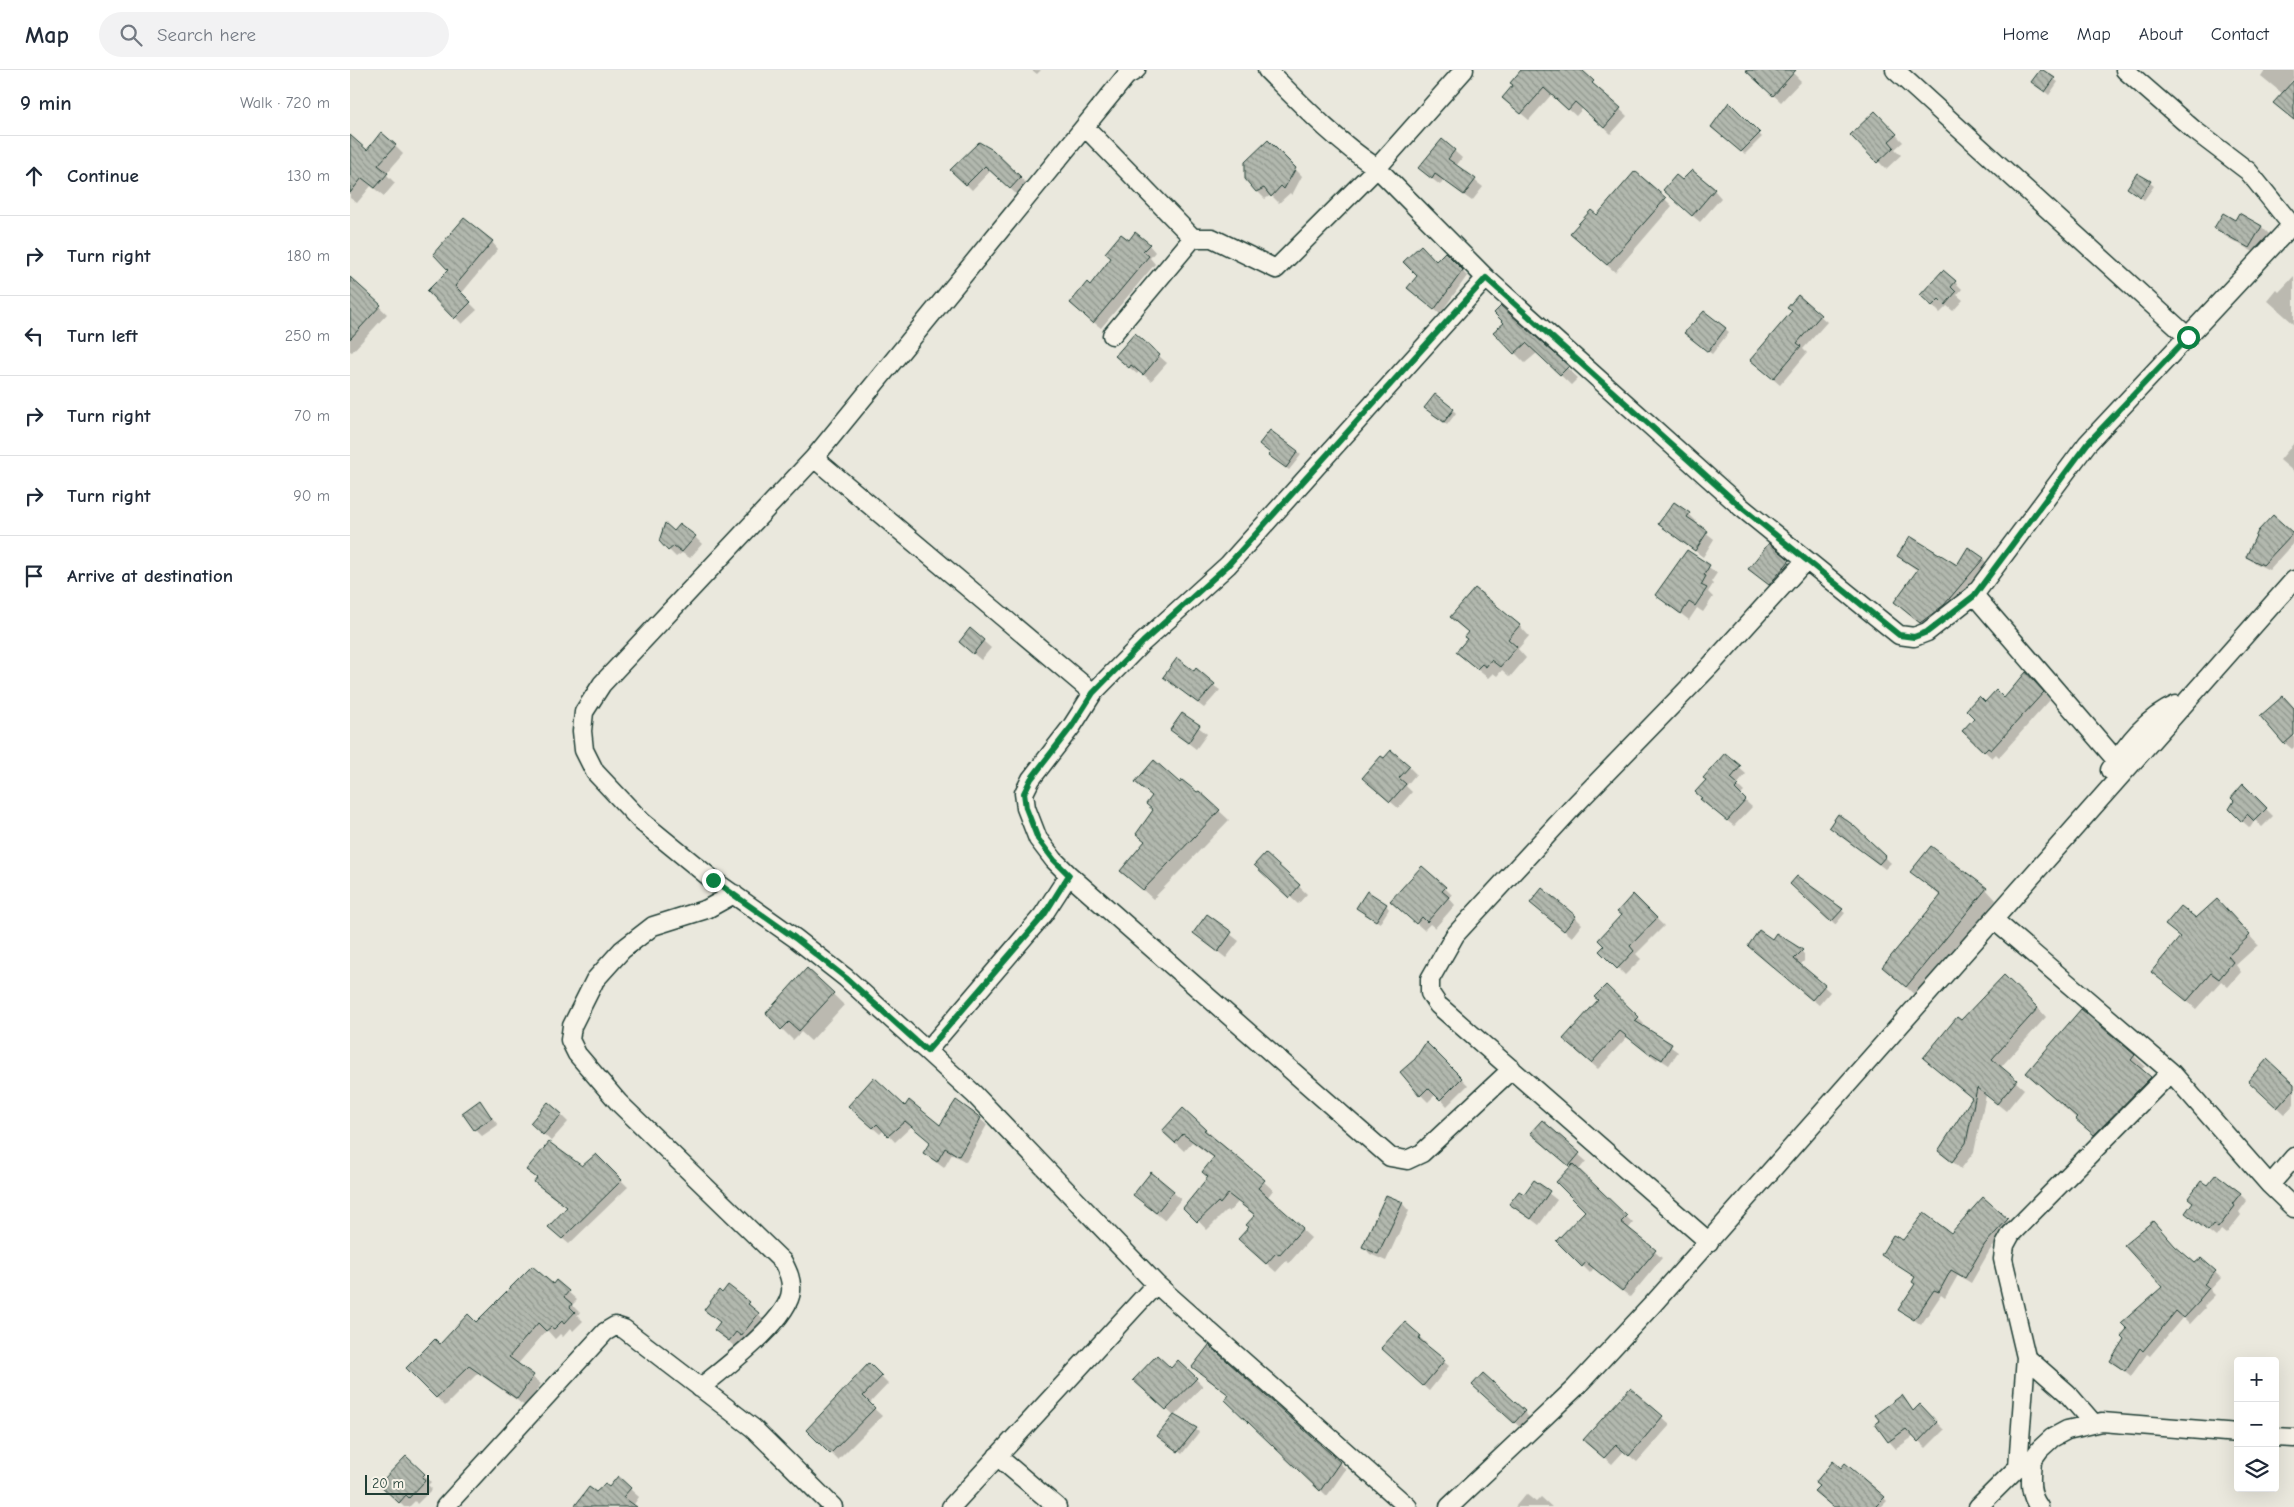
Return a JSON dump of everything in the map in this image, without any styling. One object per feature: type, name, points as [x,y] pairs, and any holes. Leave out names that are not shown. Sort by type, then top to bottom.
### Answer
[{"type":"street","points":[[1136,70],[1126,76],[814,458],[602,684],[584,712],[582,731],[584,750],[594,772],[642,822],[734,894],[795,938],[927,1051],[974,1094],[1156,1284],[1408,1507]]},
{"type":"street","points":[[1267,70],[1304,108],[1353,152],[1377,168],[1486,278],[1741,507],[1899,635],[1914,637],[1927,632],[1974,596],[2087,444],[2293,227],[2248,171],[2194,130],[2126,70]]},
{"type":"street","points":[[1085,127],[1193,238],[1212,238],[1276,269],[1377,168],[1464,70]]},
{"type":"street","points":[[1895,70],[2188,337]]},
{"type":"street","points":[[1112,335],[1193,238]]},
{"type":"street","points":[[1486,278],[1228,565],[1143,642],[1093,693],[1072,726],[1031,779],[1024,793],[1026,808],[1038,839],[1054,860],[1069,875],[1390,1157],[1407,1160],[1422,1153],[1512,1070]]},
{"type":"street","points":[[814,458],[1093,693]]},
{"type":"street","points":[[1709,1242],[1438,1005],[1430,992],[1430,979],[1455,935],[1574,806],[1710,666],[1806,560]]},
{"type":"street","points":[[1449,1507],[1575,1388],[1709,1242],[2294,580]]},
{"type":"street","points":[[1974,596],[2116,760]]},
{"type":"street","points":[[2088,812],[2106,775],[2136,734],[2166,709],[2188,699]]},
{"type":"street","points":[[927,1051],[1044,915],[1069,875]]},
{"type":"street","points":[[700,1388],[752,1344],[782,1312],[791,1293],[791,1277],[783,1262],[619,1103],[577,1054],[570,1040],[572,1026],[595,980],[622,950],[653,926],[707,909],[734,894]]},
{"type":"street","points":[[1994,920],[2172,1072],[2270,1185],[2294,1208]]},
{"type":"street","points":[[2039,1507],[2034,1499],[2025,1463],[2026,1357],[2004,1259],[2005,1246],[2011,1234],[2172,1072]]},
{"type":"street","points":[[2270,1185],[2294,1157]]},
{"type":"street","points":[[951,1507],[1156,1284]]},
{"type":"street","points":[[445,1507],[605,1332],[615,1326],[624,1329],[753,1428],[833,1507]]},
{"type":"street","points":[[2026,1357],[2067,1393],[2093,1424]]},
{"type":"street","points":[[1978,1507],[2052,1438],[2067,1430],[2083,1428],[2102,1422],[2234,1433]]},
{"type":"street","points":[[2279,1436],[2294,1438]]},
{"type":"street","points":[[997,1456],[1058,1507]]},
{"type":"building","points":[[1521,70],[1582,70],[1594,81],[1592,83],[1621,108],[1604,128],[1575,102],[1568,110],[1544,88],[1521,114],[1502,98],[1513,85],[1510,83]]},
{"type":"building","points":[[1745,70],[1796,70],[1773,96]]},
{"type":"building","points":[[2040,70],[2055,78],[2045,92],[2031,82]]},
{"type":"building","points":[[2294,80],[2294,120],[2273,103]]},
{"type":"building","points":[[1729,102],[1760,133],[1741,152],[1711,127]]},
{"type":"building","points":[[1875,111],[1897,134],[1889,141],[1894,147],[1877,163],[1850,135]]},
{"type":"building","points":[[381,132],[396,145],[378,165],[388,173],[375,188],[362,178],[350,193],[350,135],[367,150]]},
{"type":"building","points":[[1442,139],[1455,150],[1448,159],[1476,179],[1464,195],[1435,174],[1432,179],[1418,168]]},
{"type":"building","points":[[1268,140],[1296,168],[1284,189],[1281,186],[1271,197],[1264,188],[1256,192],[1245,179],[1245,162]]},
{"type":"building","points":[[979,142],[993,150],[1021,177],[1010,189],[985,166],[966,185],[950,170]]},
{"type":"building","points":[[1692,170],[1715,189],[1692,216],[1663,190],[1676,175],[1682,180]]},
{"type":"building","points":[[1635,171],[1666,198],[1607,265],[1570,233],[1591,210],[1597,215]]},
{"type":"building","points":[[2137,173],[2151,181],[2140,197],[2127,188]]},
{"type":"building","points":[[2223,213],[2235,220],[2239,213],[2262,226],[2249,248],[2214,228]]},
{"type":"building","points":[[464,218],[493,241],[455,286],[471,302],[454,319],[427,291],[448,270],[433,254]]},
{"type":"building","points":[[1135,232],[1150,244],[1143,251],[1149,256],[1093,323],[1070,303],[1087,282],[1090,285],[1111,258],[1105,253],[1121,234],[1129,240]]},
{"type":"building","points":[[1421,245],[1436,261],[1445,252],[1463,270],[1434,310],[1407,288],[1417,276],[1403,262]]},
{"type":"building","points":[[1943,270],[1956,281],[1951,287],[1956,292],[1945,305],[1939,299],[1932,306],[1920,295]]},
{"type":"building","points":[[350,277],[381,305],[350,339]]},
{"type":"building","points":[[1798,295],[1821,315],[1797,343],[1801,346],[1773,379],[1750,360],[1792,311],[1787,308]]},
{"type":"building","points":[[1501,306],[1569,366],[1560,375],[1526,343],[1514,354],[1493,332],[1504,323],[1494,313]]},
{"type":"building","points":[[1704,311],[1726,328],[1708,352],[1684,333]]},
{"type":"building","points":[[1135,333],[1160,355],[1143,375],[1131,365],[1129,368],[1115,356]]},
{"type":"building","points":[[1435,394],[1454,409],[1444,422],[1424,408]]},
{"type":"building","points":[[1270,430],[1298,451],[1286,468],[1268,455],[1270,453],[1259,444]]},
{"type":"building","points":[[1674,502],[1690,513],[1687,517],[1708,531],[1695,551],[1658,524]]},
{"type":"building","points":[[2273,515],[2293,533],[2263,565],[2246,557],[2258,531]]},
{"type":"building","points":[[665,523],[674,531],[680,524],[696,536],[682,552],[674,546],[668,551],[659,541]]},
{"type":"building","points":[[1910,536],[1957,565],[1968,547],[1984,558],[1944,605],[1920,623],[1894,602],[1918,569],[1897,556]]},
{"type":"building","points":[[1769,543],[1790,560],[1769,585],[1748,569]]},
{"type":"building","points":[[1687,550],[1710,565],[1701,585],[1707,588],[1695,606],[1689,602],[1681,614],[1655,595]]},
{"type":"building","points":[[1475,588],[1520,625],[1508,639],[1517,647],[1500,667],[1491,660],[1486,667],[1482,664],[1477,669],[1456,652],[1467,639],[1464,637],[1468,632],[1450,617]]},
{"type":"building","points":[[970,628],[984,640],[973,654],[959,642]]},
{"type":"building","points":[[1177,658],[1194,671],[1196,668],[1215,684],[1198,703],[1163,677]]},
{"type":"building","points":[[2026,672],[2044,692],[1991,750],[1988,748],[1984,752],[1962,731],[1974,718],[1966,710],[1979,696],[1985,702],[1996,690],[2004,698]]},
{"type":"building","points":[[2283,696],[2294,708],[2294,735],[2284,744],[2260,716]]},
{"type":"building","points":[[1182,713],[1200,725],[1188,743],[1170,730]]},
{"type":"building","points":[[1391,750],[1410,766],[1399,778],[1406,784],[1390,802],[1362,778],[1381,756],[1384,758]]},
{"type":"building","points":[[1725,753],[1741,766],[1731,778],[1739,785],[1735,789],[1746,800],[1727,821],[1700,799],[1702,798],[1695,792],[1706,780],[1703,778]]},
{"type":"building","points":[[1154,760],[1180,783],[1182,780],[1197,792],[1199,791],[1220,810],[1143,890],[1120,871],[1145,841],[1136,834],[1153,810],[1146,804],[1152,796],[1135,782]]},
{"type":"building","points":[[2243,784],[2267,808],[2254,821],[2247,814],[2242,822],[2229,809],[2234,801],[2231,798]]},
{"type":"building","points":[[1838,814],[1853,825],[1886,856],[1879,864],[1829,827]]},
{"type":"building","points":[[1931,846],[1987,888],[1906,987],[1882,967],[1941,895],[1910,872]]},
{"type":"building","points":[[1265,853],[1300,885],[1289,898],[1254,865]]},
{"type":"building","points":[[1422,866],[1446,887],[1442,891],[1449,897],[1427,922],[1422,917],[1416,924],[1390,901]]},
{"type":"building","points":[[1797,876],[1843,909],[1831,922],[1790,884]]},
{"type":"building","points":[[1542,888],[1576,916],[1564,931],[1530,903]]},
{"type":"building","points":[[1367,891],[1387,904],[1376,921],[1356,908]]},
{"type":"building","points":[[1633,894],[1657,918],[1630,946],[1634,951],[1617,969],[1599,951],[1604,946],[1598,940],[1621,915],[1617,912]]},
{"type":"building","points":[[2217,899],[2250,935],[2228,956],[2233,962],[2219,979],[2211,973],[2187,1001],[2151,972],[2180,937],[2165,925],[2181,906],[2196,918]]},
{"type":"building","points":[[1207,914],[1232,932],[1218,952],[1193,933]]},
{"type":"building","points":[[1759,930],[1772,939],[1776,933],[1803,950],[1794,959],[1825,985],[1812,1000],[1748,946]]},
{"type":"building","points":[[807,968],[834,993],[799,1031],[789,1022],[781,1030],[766,1013]]},
{"type":"building","points":[[2004,975],[2038,1008],[1992,1059],[2017,1080],[1997,1104],[1977,1088],[1966,1143],[1952,1162],[1938,1151],[1972,1098],[1923,1058],[1957,1017],[1961,1020]]},
{"type":"building","points":[[1606,985],[1639,1017],[1635,1021],[1672,1044],[1662,1060],[1651,1053],[1650,1055],[1620,1031],[1591,1063],[1563,1039],[1598,1000],[1594,997]]},
{"type":"building","points":[[2081,1009],[2135,1055],[2131,1060],[2151,1077],[2094,1135],[2075,1119],[2077,1117],[2026,1073]]},
{"type":"building","points":[[1426,1042],[1462,1078],[1440,1100],[1428,1088],[1420,1096],[1400,1072],[1415,1059]]},
{"type":"building","points":[[2267,1059],[2294,1084],[2294,1089],[2277,1108],[2248,1081]]},
{"type":"building","points":[[874,1077],[905,1106],[909,1100],[940,1125],[956,1100],[981,1118],[959,1156],[945,1148],[937,1162],[923,1153],[930,1142],[905,1121],[888,1136],[877,1124],[873,1128],[848,1106]]},
{"type":"building","points":[[480,1100],[492,1118],[474,1130],[462,1113]]},
{"type":"building","points":[[548,1102],[562,1114],[543,1135],[530,1123]]},
{"type":"building","points":[[1183,1108],[1206,1129],[1204,1130],[1265,1180],[1258,1188],[1303,1228],[1279,1255],[1276,1253],[1266,1264],[1238,1239],[1249,1227],[1246,1225],[1255,1215],[1228,1194],[1220,1204],[1218,1202],[1197,1222],[1183,1208],[1208,1177],[1202,1172],[1214,1157],[1183,1134],[1175,1143],[1162,1131]]},
{"type":"building","points":[[1542,1120],[1580,1153],[1569,1166],[1530,1133]]},
{"type":"building","points":[[549,1142],[582,1166],[596,1154],[622,1180],[562,1239],[548,1227],[567,1207],[534,1182],[537,1178],[526,1170]]},
{"type":"building","points":[[1573,1164],[1627,1216],[1621,1222],[1656,1250],[1622,1291],[1586,1262],[1582,1267],[1556,1241],[1585,1211],[1556,1182]]},
{"type":"building","points":[[1151,1172],[1174,1191],[1156,1213],[1133,1195]]},
{"type":"building","points":[[2216,1174],[2241,1193],[2232,1204],[2235,1206],[2218,1228],[2213,1224],[2208,1231],[2185,1213],[2193,1202],[2188,1198],[2201,1181],[2207,1185]]},
{"type":"building","points":[[1534,1180],[1550,1191],[1531,1219],[1509,1204],[1519,1191],[1524,1194]]},
{"type":"building","points":[[1386,1195],[1403,1202],[1378,1254],[1362,1247]]},
{"type":"building","points":[[1983,1197],[2008,1219],[1985,1244],[1965,1278],[1951,1270],[1939,1292],[1934,1290],[1914,1320],[1898,1310],[1915,1284],[1912,1282],[1915,1277],[1881,1255],[1893,1235],[1903,1240],[1924,1213],[1951,1233]]},
{"type":"building","points":[[2153,1221],[2175,1246],[2195,1263],[2201,1258],[2216,1271],[2204,1284],[2209,1288],[2200,1301],[2184,1318],[2176,1311],[2143,1351],[2140,1348],[2125,1371],[2110,1361],[2124,1339],[2121,1336],[2127,1329],[2121,1323],[2162,1287],[2124,1245]]},
{"type":"building","points":[[532,1266],[553,1284],[556,1280],[569,1291],[564,1297],[572,1304],[570,1307],[575,1312],[564,1324],[562,1321],[554,1329],[551,1327],[546,1331],[538,1323],[509,1357],[534,1375],[517,1399],[469,1366],[436,1398],[406,1368],[435,1339],[440,1344],[468,1314],[476,1322]]},
{"type":"building","points":[[728,1285],[750,1302],[748,1304],[759,1313],[741,1336],[736,1332],[729,1341],[714,1330],[720,1322],[704,1310],[719,1290],[722,1293]]},
{"type":"building","points":[[1405,1322],[1421,1336],[1419,1339],[1445,1360],[1423,1386],[1381,1348]]},
{"type":"building","points":[[1209,1345],[1340,1462],[1320,1491],[1225,1400],[1229,1395],[1192,1367]]},
{"type":"building","points":[[1157,1355],[1171,1368],[1178,1360],[1197,1378],[1166,1410],[1133,1380]]},
{"type":"building","points":[[869,1363],[882,1376],[863,1396],[875,1408],[830,1454],[806,1430]]},
{"type":"building","points":[[1483,1373],[1525,1411],[1514,1423],[1472,1385]]},
{"type":"building","points":[[1630,1388],[1663,1416],[1629,1456],[1616,1445],[1604,1458],[1583,1440]]},
{"type":"building","points":[[1902,1395],[1913,1411],[1920,1404],[1937,1422],[1918,1442],[1906,1429],[1888,1442],[1875,1424],[1880,1421],[1875,1415]]},
{"type":"building","points":[[1174,1415],[1197,1428],[1178,1452],[1157,1436]]},
{"type":"building","points":[[406,1456],[425,1474],[422,1477],[425,1481],[409,1498],[406,1495],[399,1503],[379,1484]]},
{"type":"building","points":[[1833,1461],[1841,1468],[1845,1463],[1885,1497],[1875,1507],[1833,1507],[1814,1491],[1819,1486],[1815,1483]]},
{"type":"building","points":[[618,1476],[631,1488],[623,1497],[637,1507],[574,1507],[589,1487],[596,1492],[605,1484],[609,1487]]},
{"type":"route","points":[[713,880],[795,938],[846,978],[927,1051],[1044,915],[1069,875],[1054,860],[1038,839],[1026,808],[1024,793],[1031,779],[1072,726],[1093,693],[1143,642],[1228,565],[1486,278],[1741,507],[1899,635],[1914,637],[1927,632],[1974,596],[2087,444],[2188,337]]}]
